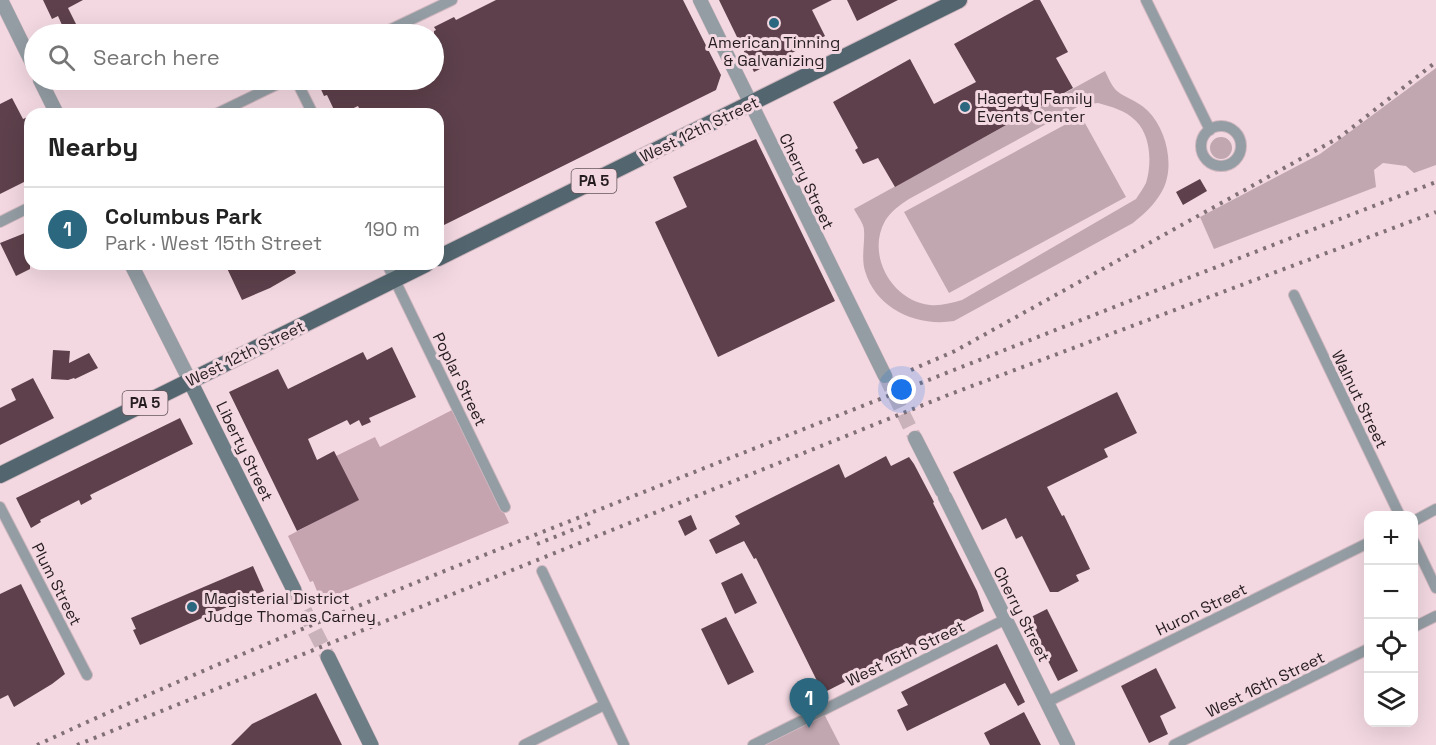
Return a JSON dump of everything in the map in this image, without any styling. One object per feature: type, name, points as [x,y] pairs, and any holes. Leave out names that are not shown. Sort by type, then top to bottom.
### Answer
[{"type":"main road","name":"West 12th Street","points":[[444,255],[959,0]]},
{"type":"main road","name":"West 12th Street","points":[[0,475],[414,270]]},
{"type":"main road","name":"Liberty Street","points":[[190,381],[294,590]]},
{"type":"main road","points":[[328,657],[371,745]]},
{"type":"street","points":[[1,0],[24,47]]},
{"type":"street","points":[[402,24],[452,0]]},
{"type":"street","name":"Cherry Street","points":[[700,0],[885,376]]},
{"type":"street","points":[[1146,0],[1210,130]]},
{"type":"street","points":[[45,90],[54,108]]},
{"type":"street","points":[[228,108],[265,90]]},
{"type":"street","points":[[301,90],[310,108]]},
{"type":"street","points":[[0,222],[24,210]]},
{"type":"street","name":"Liberty Street","points":[[134,270],[190,381]]},
{"type":"street","name":"Poplar Street","points":[[390,270],[505,507]]},
{"type":"street","name":"Walnut Street","points":[[1294,295],[1398,511]]},
{"type":"street","name":"Cherry Street","points":[[915,438],[1068,745]]},
{"type":"street","name":"Plum Street","points":[[0,507],[87,675]]},
{"type":"street","points":[[1418,518],[1436,509]]},
{"type":"street","name":"Huron Street","points":[[1047,702],[1364,545]]},
{"type":"street","points":[[1418,552],[1436,588]]},
{"type":"street","points":[[542,571],[624,745]]},
{"type":"street","points":[[1418,625],[1436,616]]},
{"type":"street","name":"West 15th Street","points":[[753,745],[1006,619]]},
{"type":"street","name":"West 16th Street","points":[[1174,745],[1364,651]]},
{"type":"street","points":[[524,745],[604,705]]},
{"type":"shaded area","points":[[1436,68],[1436,165],[1414,173],[1406,166],[1383,163],[1374,170],[1376,187],[1214,249],[1200,217],[1320,154]]},
{"type":"shaded area","points":[[1105,71],[1115,89],[1144,107],[1155,119],[1167,150],[1166,183],[1155,201],[1133,223],[954,321],[926,321],[912,318],[888,305],[878,296],[865,271],[864,228],[854,209]],"holes":[[[1098,103],[1118,109],[1132,117],[1145,134],[1149,150],[1149,167],[1146,183],[1136,199],[962,300],[942,305],[930,305],[916,302],[894,286],[886,274],[879,248],[880,234],[885,221],[896,208],[1081,105]]]},
{"type":"shaded area","points":[[1081,116],[1126,197],[949,293],[904,212]]},
{"type":"shaded area","points":[[1221,137],[1229,140],[1232,148],[1229,156],[1221,159],[1213,156],[1210,148],[1213,140]]},
{"type":"shaded area","points":[[454,409],[509,523],[321,601],[313,581],[310,582],[288,536],[358,500],[336,456],[375,437],[380,447]]},
{"type":"shaded area","points":[[822,710],[840,745],[753,745]]},
{"type":"building","points":[[43,0],[83,0],[68,8],[76,24],[62,24],[58,16],[52,19]]},
{"type":"building","points":[[496,0],[683,0],[721,75],[716,90],[444,225],[444,108],[359,108],[358,106],[333,108],[327,95],[324,96],[321,90],[444,90],[444,24],[440,24],[454,17],[456,20]]},
{"type":"building","name":"American Tinning & Galvanizing","points":[[719,0],[832,0],[812,10],[825,36],[754,72]]},
{"type":"building","points":[[847,0],[898,0],[857,21]]},
{"type":"building","points":[[1034,0],[1040,0],[1068,52],[1056,58],[1073,88],[895,187],[878,158],[863,164],[855,150],[858,148],[833,102],[910,59],[934,104],[976,82],[954,44]]},
{"type":"building","points":[[12,98],[24,119],[24,182],[0,194],[0,104]]},
{"type":"building","points":[[756,139],[835,301],[718,357],[655,222],[687,207],[673,177]]},
{"type":"building","points":[[1200,179],[1207,191],[1183,205],[1176,192]]},
{"type":"building","points":[[24,233],[24,270],[28,270],[16,276],[0,243]]},
{"type":"building","points":[[228,270],[295,270],[296,273],[270,288],[242,300]]},
{"type":"building","points":[[392,347],[416,397],[369,418],[371,422],[362,426],[359,420],[350,425],[347,420],[308,439],[317,460],[334,451],[359,500],[297,531],[229,392],[278,369],[288,389],[363,352],[367,360]]},
{"type":"building","points":[[53,350],[70,351],[69,363],[89,353],[98,368],[75,379],[51,379]]},
{"type":"building","points":[[33,378],[54,418],[0,445],[0,408],[16,400],[11,389]]},
{"type":"building","points":[[1117,392],[1137,433],[1104,449],[1108,457],[1047,487],[1062,516],[1064,515],[1090,569],[1076,575],[1079,581],[1058,592],[1050,592],[1022,536],[1016,539],[1006,518],[982,530],[953,472]]},
{"type":"building","points":[[180,418],[193,444],[90,495],[92,499],[81,505],[79,500],[40,520],[41,522],[31,528],[16,498]]},
{"type":"building","points":[[886,456],[891,466],[909,457],[914,464],[977,591],[984,611],[823,693],[756,558],[754,559],[744,541],[716,554],[709,540],[740,524],[735,516],[839,464],[845,478]]},
{"type":"building","points":[[691,515],[697,529],[685,536],[678,521]]},
{"type":"building","points":[[253,566],[264,591],[140,645],[133,630],[136,629],[131,618]]},
{"type":"building","points":[[742,573],[757,603],[735,614],[721,583]]},
{"type":"building","points":[[21,584],[65,674],[14,707],[8,695],[0,699],[0,594]]},
{"type":"building","points":[[1047,609],[1078,671],[1058,681],[1027,619]]},
{"type":"building","points":[[726,617],[754,672],[728,685],[701,629]]},
{"type":"building","points":[[997,644],[1025,702],[1018,706],[1005,683],[907,731],[897,710],[908,705],[901,692]]},
{"type":"building","points":[[1156,668],[1176,708],[1160,716],[1168,734],[1149,743],[1121,686]]},
{"type":"building","points":[[316,693],[342,745],[231,745],[252,724]]},
{"type":"building","points":[[1024,712],[1041,745],[990,745],[984,733]]},
{"type":"tunnel","points":[[885,376],[915,438]]},
{"type":"tunnel","points":[[294,590],[328,657]]},
{"type":"railway","points":[[911,370],[955,351],[1340,137],[1436,62]]},
{"type":"railway","points":[[37,745],[284,636],[451,568],[1436,182]]},
{"type":"railway","points":[[77,745],[948,395],[1436,212]]},
{"type":"railway","points":[[537,544],[595,521]]},
{"type":"place","name":"American Tinning & Galvanizing","points":[[774,23]]},
{"type":"place","name":"Hagerty Family Events Center","points":[[965,107]]},
{"type":"place","name":"Magisterial District Judge Thomas Carney","points":[[192,607]]},
{"type":"place","name":"Columbus Park","points":[[809,728]]}]
